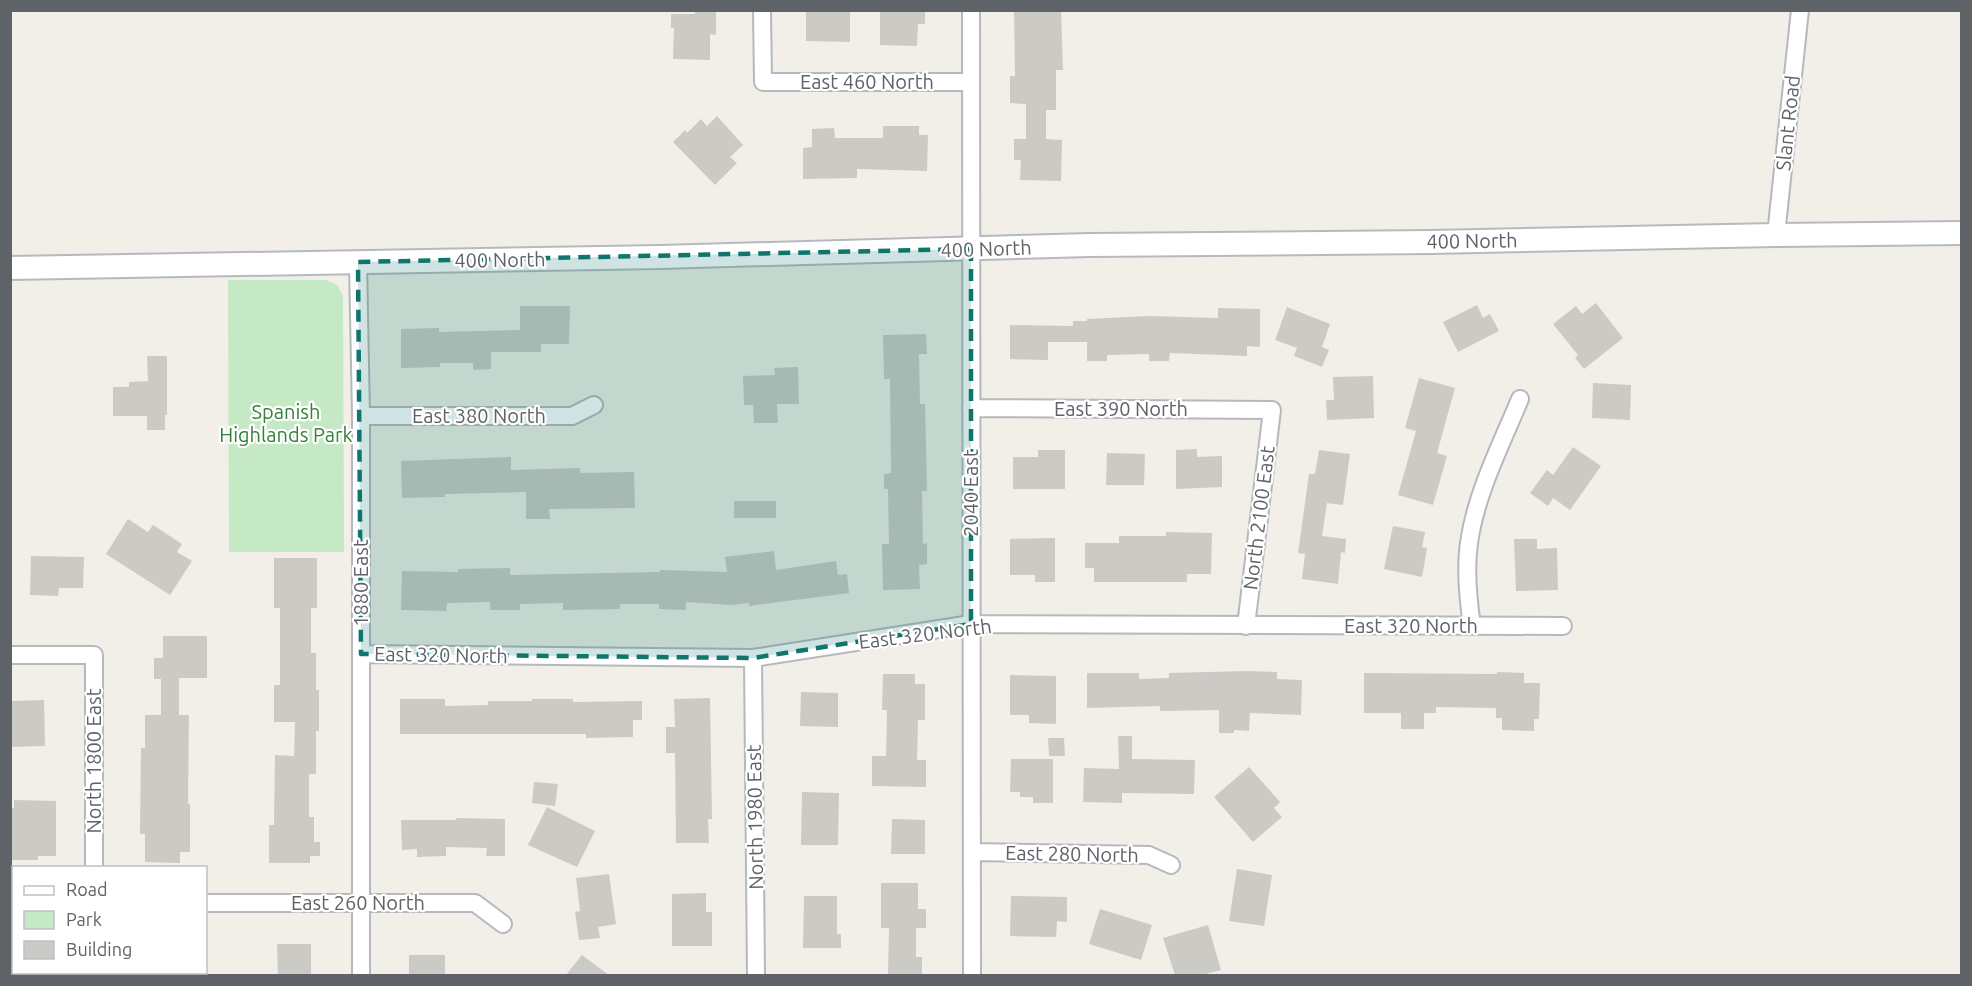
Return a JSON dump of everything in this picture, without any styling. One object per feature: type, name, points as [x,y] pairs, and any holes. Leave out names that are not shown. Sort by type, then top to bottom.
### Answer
[{"type":"main road","name":"400 North","points":[[10,268],[1090,245],[1962,233]]},
{"type":"street","name":"East 460 North","points":[[762,10],[762,82],[971,82]]},
{"type":"street","name":"2040 East","points":[[971,10],[972,975]]},
{"type":"street","name":"Slant Road","points":[[1776,235],[1800,10]]},
{"type":"street","name":"1880 East","points":[[358,262],[361,416],[361,975]]},
{"type":"street","points":[[1472,626],[1467,596],[1469,543],[1478,503],[1520,399]]},
{"type":"street","name":"East 380 North","points":[[361,416],[572,416],[594,405]]},
{"type":"street","name":"East 390 North","points":[[971,408],[1272,410]]},
{"type":"street","name":"North 2100 East","points":[[1246,626],[1272,410]]},
{"type":"street","name":"East 320 North","points":[[361,654],[753,658],[972,624],[1563,626]]},
{"type":"street","name":"North 1800 East","points":[[10,655],[94,655],[94,866]]},
{"type":"street","name":"North 1980 East","points":[[753,658],[756,975]]},
{"type":"street","name":"East 280 North","points":[[972,852],[1149,855],[1171,865]]},
{"type":"street","name":"East 260 North","points":[[207,903],[475,903],[503,924]]},
{"type":"highlighted area","points":[[971,249],[971,624],[753,658],[361,654],[358,262]]},
{"type":"green space","name":"Spanish Highlands Park","points":[[228,280],[326,280],[337,285],[343,296],[344,552],[229,552]]},
{"type":"building","points":[[695,10],[716,10],[716,35],[710,34],[710,60],[673,59],[674,28],[671,28],[671,14],[695,14]]},
{"type":"building","points":[[806,10],[850,10],[850,42],[806,41]]},
{"type":"building","points":[[880,10],[925,10],[925,24],[918,24],[917,46],[880,45]]},
{"type":"building","points":[[1014,10],[1061,10],[1063,70],[1056,70],[1056,110],[1046,110],[1046,139],[1062,140],[1061,181],[1020,180],[1021,160],[1014,160],[1014,139],[1026,139],[1026,104],[1010,103],[1010,76],[1015,76]]},
{"type":"building","points":[[717,116],[743,145],[730,157],[737,163],[715,185],[673,142],[685,130],[687,133],[701,119],[707,126]]},
{"type":"building","points":[[883,126],[919,126],[919,135],[928,135],[927,171],[857,169],[857,178],[803,179],[803,148],[812,147],[812,129],[834,128],[835,138],[883,138]]},
{"type":"building","points":[[1596,303],[1623,338],[1584,369],[1575,358],[1578,355],[1553,324],[1576,306],[1582,314]]},
{"type":"building","points":[[1477,305],[1483,318],[1490,314],[1499,331],[1458,352],[1443,322]]},
{"type":"building","points":[[520,306],[570,306],[569,344],[541,344],[541,352],[491,352],[491,369],[473,370],[473,363],[440,363],[440,367],[401,368],[401,329],[439,328],[439,332],[520,330]]},
{"type":"building","points":[[1287,307],[1330,324],[1322,347],[1329,350],[1322,367],[1294,356],[1297,348],[1275,340]]},
{"type":"building","points":[[1218,308],[1260,309],[1260,347],[1247,346],[1247,356],[1170,353],[1169,361],[1149,361],[1149,354],[1107,355],[1107,361],[1087,361],[1087,342],[1048,342],[1048,360],[1010,359],[1010,325],[1073,326],[1073,321],[1087,321],[1087,319],[1149,316],[1218,318]]},
{"type":"building","points":[[926,334],[927,354],[919,354],[920,404],[925,404],[927,491],[922,491],[923,544],[927,543],[927,564],[919,565],[920,589],[883,590],[882,544],[889,544],[888,489],[884,489],[884,474],[891,473],[890,379],[884,379],[883,335]]},
{"type":"building","points":[[147,356],[167,356],[165,430],[147,430],[147,416],[113,416],[113,387],[129,387],[129,382],[148,381]]},
{"type":"building","points":[[798,367],[799,404],[777,404],[778,423],[754,423],[753,405],[744,405],[743,376],[775,375],[774,368]]},
{"type":"building","points":[[1373,376],[1374,418],[1327,420],[1326,400],[1334,400],[1333,377]]},
{"type":"building","points":[[1419,378],[1455,388],[1437,453],[1447,456],[1433,505],[1398,495],[1416,431],[1405,428]]},
{"type":"building","points":[[1593,383],[1631,385],[1630,420],[1592,418]]},
{"type":"building","points":[[1573,447],[1601,466],[1570,510],[1553,498],[1548,506],[1530,493],[1547,470],[1553,475]]},
{"type":"building","points":[[1197,449],[1197,457],[1222,456],[1222,487],[1176,489],[1176,450]]},
{"type":"building","points":[[1038,450],[1065,450],[1065,489],[1013,489],[1013,457],[1038,457]]},
{"type":"building","points":[[1319,450],[1350,454],[1343,505],[1327,503],[1322,536],[1346,539],[1345,553],[1341,552],[1338,584],[1302,579],[1305,554],[1298,553],[1309,474],[1315,474]]},
{"type":"building","points":[[1107,453],[1145,454],[1144,485],[1106,485]]},
{"type":"building","points":[[511,457],[511,470],[580,468],[580,473],[634,472],[635,508],[549,509],[550,519],[526,519],[526,492],[445,494],[445,497],[402,498],[401,461]]},
{"type":"building","points":[[734,501],[776,501],[776,518],[734,518]]},
{"type":"building","points":[[128,519],[148,532],[153,525],[182,544],[177,552],[192,561],[170,595],[106,554]]},
{"type":"building","points":[[1393,526],[1425,532],[1422,547],[1427,548],[1422,577],[1384,569]]},
{"type":"building","points":[[1166,532],[1212,533],[1211,574],[1187,574],[1187,582],[1094,582],[1094,568],[1085,568],[1085,543],[1119,543],[1119,536],[1166,536]]},
{"type":"building","points":[[1055,538],[1055,582],[1035,582],[1035,575],[1010,575],[1010,539]]},
{"type":"building","points":[[1514,539],[1537,539],[1537,549],[1557,548],[1558,590],[1516,591]]},
{"type":"building","points":[[774,551],[776,570],[836,561],[838,575],[847,574],[849,593],[749,606],[749,603],[731,605],[686,602],[686,610],[659,609],[659,604],[620,604],[620,609],[563,610],[563,603],[520,604],[520,610],[490,610],[490,602],[447,603],[446,611],[401,610],[402,571],[458,572],[458,569],[510,568],[510,575],[660,572],[660,570],[727,572],[725,557]]},
{"type":"building","points":[[31,556],[84,557],[83,588],[59,588],[58,596],[30,595]]},
{"type":"building","points":[[274,558],[317,558],[317,608],[311,608],[311,653],[316,653],[319,731],[316,731],[316,774],[309,774],[309,817],[314,817],[314,842],[320,842],[320,856],[310,856],[310,863],[269,863],[269,825],[274,825],[275,755],[294,756],[295,722],[274,722],[274,685],[280,685],[280,608],[274,608]]},
{"type":"building","points":[[163,636],[207,636],[207,678],[179,678],[179,715],[189,715],[188,804],[190,804],[190,852],[180,852],[180,863],[145,862],[145,834],[140,834],[141,748],[145,748],[145,715],[161,715],[161,679],[154,679],[154,658],[163,658]]},
{"type":"building","points":[[1277,672],[1277,679],[1302,680],[1301,715],[1250,713],[1249,731],[1234,730],[1234,733],[1219,733],[1219,710],[1160,711],[1160,706],[1087,708],[1087,673],[1139,673],[1139,679],[1169,678],[1169,673]]},
{"type":"building","points":[[1497,672],[1524,673],[1524,683],[1540,683],[1539,719],[1534,719],[1534,731],[1502,730],[1502,718],[1496,718],[1496,708],[1436,707],[1436,713],[1424,713],[1424,729],[1401,729],[1401,713],[1364,713],[1364,673],[1497,674]]},
{"type":"building","points":[[883,674],[915,674],[915,684],[925,684],[925,720],[918,720],[917,760],[926,760],[926,787],[872,786],[872,756],[886,756],[887,710],[882,710]]},
{"type":"building","points":[[1010,675],[1056,676],[1056,724],[1029,723],[1029,715],[1010,715]]},
{"type":"building","points":[[801,692],[838,693],[838,727],[800,726]]},
{"type":"building","points":[[710,698],[712,819],[708,819],[709,843],[676,843],[675,753],[666,753],[666,727],[675,727],[674,699]]},
{"type":"building","points":[[400,699],[445,699],[445,706],[488,705],[488,701],[532,701],[532,699],[573,699],[573,702],[642,701],[642,720],[633,720],[633,737],[586,738],[586,734],[400,734]]},
{"type":"building","points":[[44,700],[45,746],[10,747],[10,701]]},
{"type":"building","points":[[1118,736],[1132,736],[1132,759],[1195,760],[1194,794],[1122,793],[1122,803],[1083,802],[1084,768],[1119,769]]},
{"type":"building","points":[[1048,738],[1064,738],[1065,756],[1049,756]]},
{"type":"building","points":[[1011,759],[1053,759],[1053,803],[1033,803],[1033,797],[1020,797],[1020,792],[1010,792]]},
{"type":"building","points":[[1249,767],[1280,802],[1274,808],[1282,817],[1253,842],[1214,797]]},
{"type":"building","points":[[534,782],[558,784],[555,806],[532,803]]},
{"type":"building","points":[[802,792],[839,793],[838,845],[801,845]]},
{"type":"building","points":[[14,800],[56,801],[56,856],[38,856],[38,860],[10,860],[10,808],[14,808]]},
{"type":"building","points":[[547,807],[595,831],[577,867],[528,845]]},
{"type":"building","points":[[456,818],[505,819],[505,856],[486,856],[487,848],[446,847],[446,856],[417,857],[417,849],[402,850],[401,820],[456,820]]},
{"type":"building","points":[[892,819],[925,820],[925,854],[891,854]]},
{"type":"building","points":[[1237,869],[1272,875],[1264,926],[1229,921]]},
{"type":"building","points":[[609,874],[616,924],[598,927],[600,938],[579,940],[575,912],[580,911],[576,878]]},
{"type":"building","points":[[881,883],[918,883],[918,909],[926,909],[926,928],[916,928],[916,957],[922,957],[922,975],[888,975],[889,928],[881,928]]},
{"type":"building","points":[[706,893],[706,912],[712,912],[712,946],[672,946],[672,894]]},
{"type":"building","points":[[804,896],[837,896],[837,934],[841,934],[841,948],[803,948]]},
{"type":"building","points":[[1011,896],[1067,897],[1067,922],[1057,921],[1056,937],[1010,936]]},
{"type":"building","points":[[1100,909],[1152,925],[1141,960],[1089,944]]},
{"type":"building","points":[[1208,925],[1221,970],[1202,975],[1175,975],[1163,938]]},
{"type":"building","points":[[277,944],[311,944],[311,975],[278,975]]},
{"type":"building","points":[[409,955],[445,955],[445,975],[409,975]]},
{"type":"building","points":[[582,955],[609,975],[566,975]]}]
